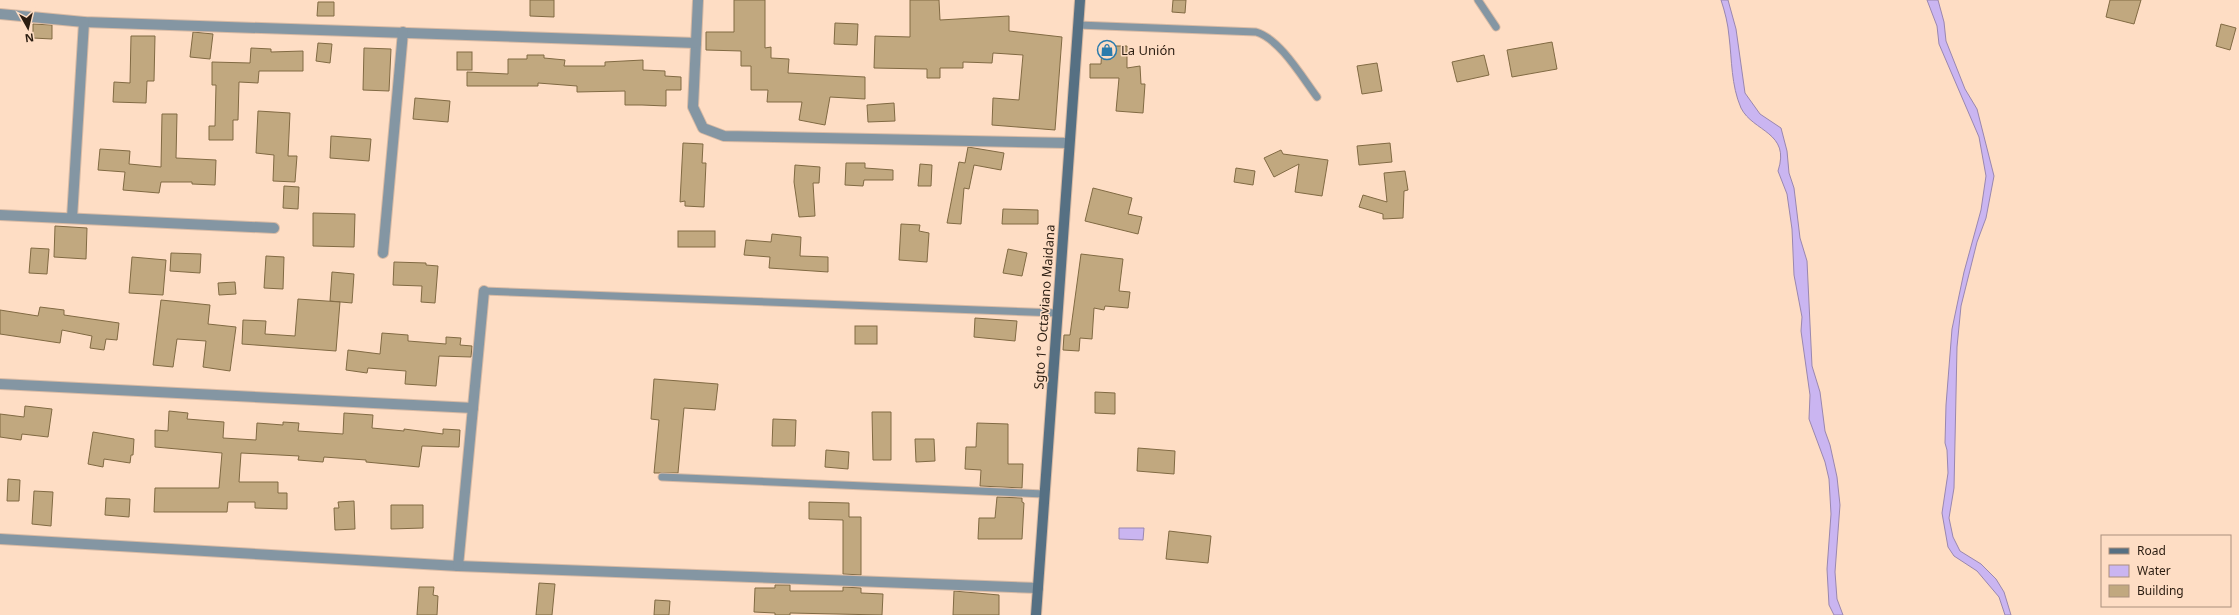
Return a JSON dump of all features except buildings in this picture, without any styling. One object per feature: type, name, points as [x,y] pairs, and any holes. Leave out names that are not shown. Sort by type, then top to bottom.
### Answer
[{"type":"main road","name":"Sgto 1° Octaviano Maidana","points":[[1036,615],[1080,0]]},
{"type":"street","points":[[698,0],[692,106],[703,128],[724,136],[1069,143]]},
{"type":"street","points":[[0,14],[84,22],[696,43]]},
{"type":"street","points":[[72,218],[84,22]]},
{"type":"street","points":[[383,253],[403,32]]},
{"type":"street","points":[[0,215],[274,228]]},
{"type":"street","points":[[458,566],[484,291]]},
{"type":"street","points":[[0,384],[472,408]]},
{"type":"street","points":[[0,540],[458,566],[1038,588]]},
{"type":"lane","points":[[1478,0],[1496,27]]},
{"type":"lane","points":[[1078,25],[1256,32],[1267,35],[1276,43],[1317,97]]},
{"type":"lane","points":[[484,291],[1057,313]]},
{"type":"lane","points":[[662,477],[1044,494]]},
{"type":"water","points":[[1721,0],[1728,0],[1736,29],[1745,93],[1760,114],[1781,128],[1787,151],[1789,173],[1794,188],[1800,238],[1807,261],[1812,366],[1820,392],[1825,431],[1830,445],[1837,477],[1840,505],[1835,572],[1837,599],[1843,615],[1834,615],[1829,605],[1827,569],[1831,514],[1829,479],[1825,462],[1809,419],[1810,395],[1801,331],[1802,317],[1794,275],[1792,229],[1787,194],[1778,171],[1781,158],[1779,148],[1775,140],[1747,116],[1741,108],[1735,90],[1728,27]]},
{"type":"water","points":[[1927,0],[1938,0],[1944,22],[1946,41],[1965,89],[1977,109],[1994,176],[1986,218],[1977,242],[1961,306],[1957,347],[1954,488],[1949,518],[1953,537],[1960,551],[1981,564],[1996,579],[2004,592],[2011,615],[2005,615],[1999,597],[1977,571],[1954,556],[1948,547],[1942,513],[1948,473],[1947,450],[1945,443],[1946,405],[1952,329],[1964,272],[1981,210],[1986,176],[1979,137],[1939,44],[1937,26]]},
{"type":"water","points":[[1119,528],[1144,528],[1143,540],[1119,539]]},
{"type":"place","name":"La Unión","points":[[1107,50]]}]
